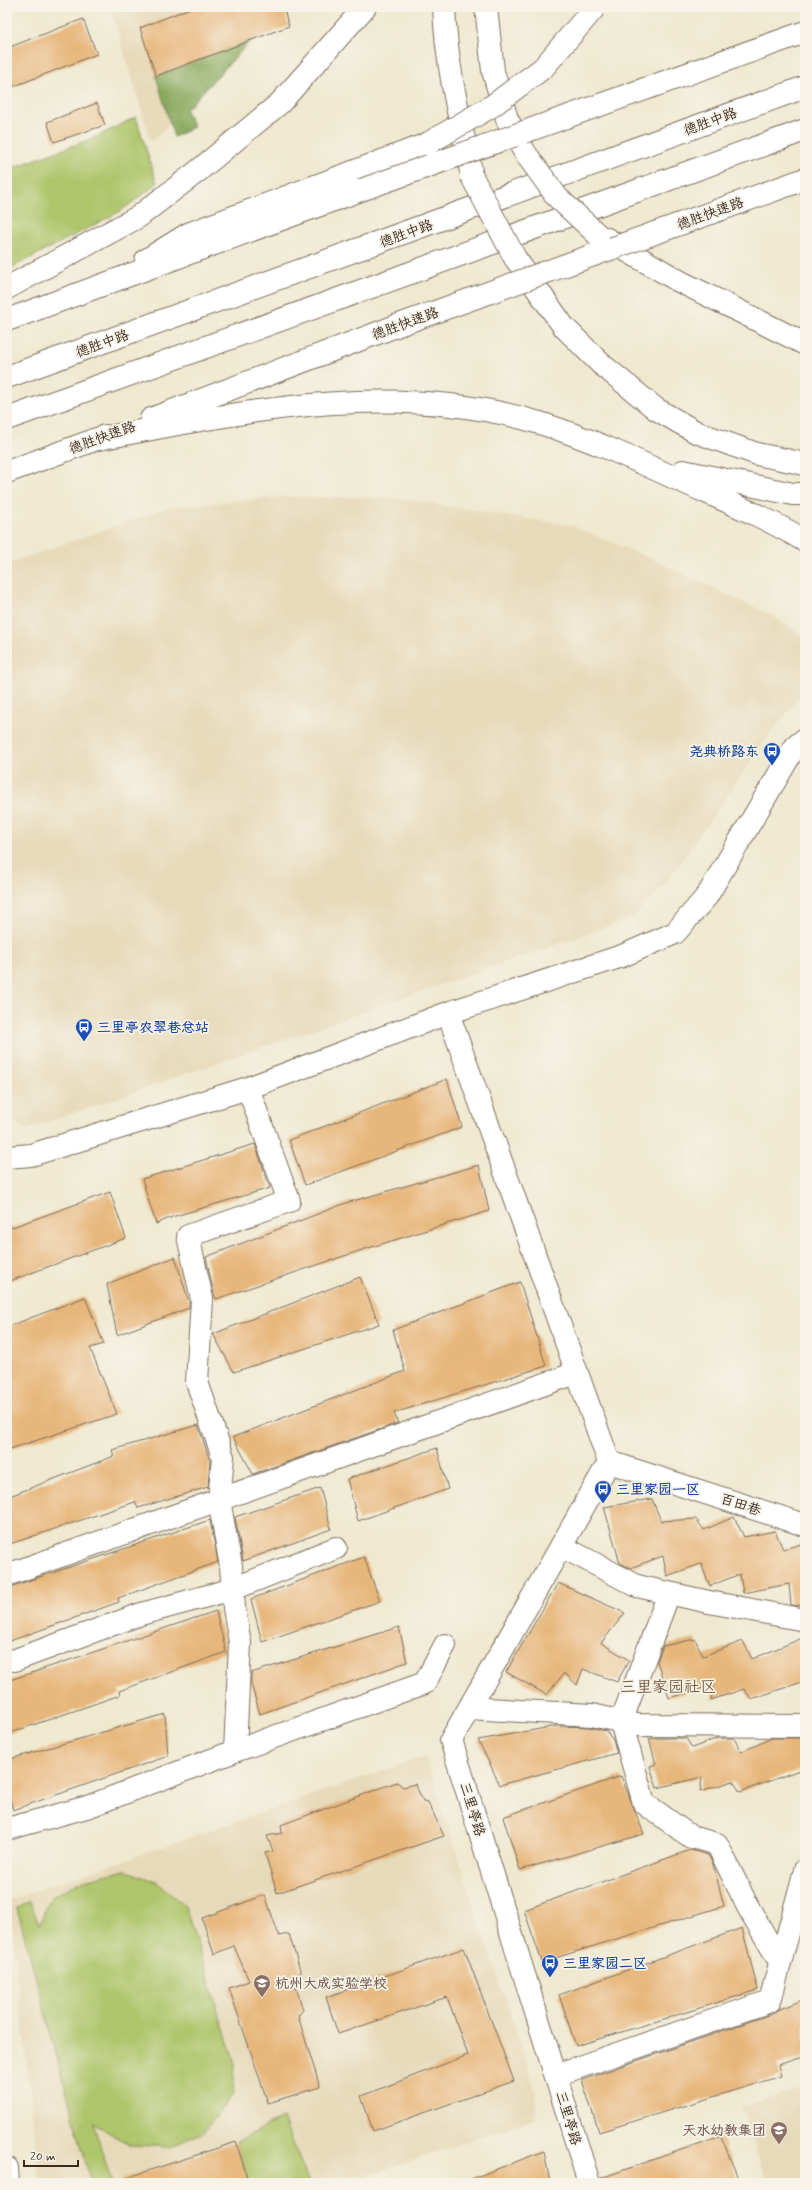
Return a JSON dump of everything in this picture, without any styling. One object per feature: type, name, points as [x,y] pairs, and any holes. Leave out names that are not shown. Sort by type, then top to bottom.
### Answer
[{"type":"main road","points":[[7,288],[138,217],[198,171],[280,103],[365,7]]},
{"type":"main road","points":[[444,7],[445,36],[456,104],[471,175],[515,258],[564,327],[600,363],[627,386],[656,409],[696,432],[757,454],[805,464]]},
{"type":"main road","points":[[486,7],[493,71],[507,119],[526,154],[557,197],[598,235],[679,281],[805,344]]},
{"type":"main road","points":[[106,285],[188,234],[427,144],[492,106],[543,68],[595,7]]},
{"type":"main road","points":[[7,320],[106,285],[361,190],[805,32]]},
{"type":"main road","name":"德胜中路","points":[[7,377],[805,87]]},
{"type":"main road","points":[[7,419],[805,130]]},
{"type":"main road","name":"德胜快速路","points":[[7,472],[396,326],[805,178]]},
{"type":"main road","points":[[93,440],[205,419],[276,409],[337,403],[421,402],[485,411],[542,424],[637,460],[753,514],[805,541]]},
{"type":"main road","points":[[637,460],[712,478],[793,494],[805,494]]},
{"type":"main road","points":[[7,1157],[31,1155],[64,1146],[248,1088],[448,1013],[622,956],[675,933],[707,896],[778,773],[796,746],[805,739]]},
{"type":"main road","points":[[448,1013],[609,1462]]},
{"type":"main road","points":[[234,1751],[240,1643],[233,1590],[232,1566],[219,1500],[223,1457],[196,1382],[202,1300],[188,1236],[289,1201],[248,1088]]},
{"type":"main road","points":[[7,1575],[576,1373]]},
{"type":"main road","name":"百田巷","points":[[609,1462],[805,1525]]},
{"type":"main road","name":"三里亭路","points":[[589,2183],[451,1740],[609,1462]]},
{"type":"main road","points":[[561,1546],[637,1586],[805,1620]]},
{"type":"main road","points":[[15,1660],[141,1614],[233,1590],[336,1548]]},
{"type":"main road","points":[[669,1593],[621,1722],[644,1803],[691,1837],[717,1844],[748,1907],[780,1962]]},
{"type":"main road","points":[[7,1829],[87,1807],[234,1751],[425,1683],[445,1645]]},
{"type":"main road","points":[[469,1708],[592,1715],[637,1725],[805,1726]]},
{"type":"main road","points":[[556,2075],[770,2001],[805,1870]]},
{"type":"main road","points":[[7,2168],[8,2183]]},
{"type":"shaded area","points":[[109,7],[289,7],[151,142],[118,31]]},
{"type":"shaded area","points":[[279,497],[390,497],[573,526],[654,560],[773,616],[805,638],[805,691],[771,732],[667,882],[635,917],[25,1130],[7,1116],[7,564],[170,507]]},
{"type":"shaded area","name":"杭州大成实验学校","points":[[425,1756],[537,2095],[534,2119],[346,2183],[40,2183],[9,1900]]},
{"type":"shaded area","name":"天水幼教集团","points":[[805,2087],[805,2183],[766,2183],[742,2107]]},
{"type":"green space","points":[[251,40],[186,110],[194,127],[174,137],[156,76]]},
{"type":"green space","points":[[136,117],[157,184],[121,211],[7,270],[7,170],[96,137]]},
{"type":"green space","points":[[125,1870],[157,1882],[185,1906],[235,2064],[233,2094],[204,2132],[170,2147],[130,2145],[93,2123],[112,2183],[91,2183],[17,1908],[30,1901],[39,1925],[51,1897],[84,1880]]},
{"type":"green space","points":[[283,2118],[309,2183],[249,2183],[236,2142]]},
{"type":"building","points":[[193,7],[283,7],[289,26],[156,76],[140,28]]},
{"type":"building","points":[[83,19],[97,54],[7,89],[7,48]]},
{"type":"building","points":[[97,103],[105,125],[54,142],[47,122]]},
{"type":"building","points":[[447,1079],[462,1127],[305,1185],[289,1140]]},
{"type":"building","points":[[255,1144],[270,1188],[172,1217],[156,1224],[142,1179]]},
{"type":"building","points":[[479,1165],[489,1211],[362,1250],[216,1299],[206,1257],[346,1203]]},
{"type":"building","points":[[110,1192],[126,1238],[7,1282],[7,1229]]},
{"type":"building","points":[[175,1257],[189,1302],[189,1308],[117,1335],[107,1284]]},
{"type":"building","points":[[360,1277],[379,1324],[234,1372],[213,1334]]},
{"type":"building","points":[[520,1282],[546,1366],[394,1413],[398,1423],[253,1474],[233,1437],[405,1371],[393,1330]]},
{"type":"building","points":[[85,1297],[104,1344],[90,1348],[117,1414],[7,1450],[7,1327]]},
{"type":"building","points":[[198,1425],[210,1461],[208,1487],[138,1508],[135,1502],[7,1545],[7,1497],[114,1456],[112,1450]]},
{"type":"building","points":[[437,1448],[448,1489],[358,1521],[347,1479]]},
{"type":"building","points":[[320,1488],[331,1529],[243,1561],[235,1517]]},
{"type":"building","points":[[652,1499],[661,1521],[696,1519],[704,1530],[734,1517],[744,1537],[775,1531],[783,1549],[805,1543],[805,1603],[798,1606],[791,1605],[789,1584],[743,1593],[740,1574],[710,1586],[701,1564],[667,1576],[663,1556],[630,1568],[620,1563],[604,1507]]},
{"type":"building","points":[[210,1520],[218,1562],[118,1598],[119,1602],[7,1642],[7,1588]]},
{"type":"building","points":[[364,1557],[380,1601],[262,1642],[251,1599]]},
{"type":"building","points":[[558,1583],[625,1613],[601,1643],[629,1660],[617,1682],[583,1669],[577,1685],[564,1673],[547,1695],[506,1672]]},
{"type":"building","points":[[216,1611],[226,1652],[119,1691],[120,1695],[7,1734],[7,1681]]},
{"type":"building","points":[[399,1627],[407,1662],[260,1714],[251,1684],[251,1673]]},
{"type":"building","points":[[805,1637],[805,1681],[751,1699],[744,1689],[711,1700],[714,1685],[669,1698],[657,1661],[663,1646],[695,1639],[703,1656],[743,1641],[752,1659]]},
{"type":"building","points":[[165,1714],[168,1756],[13,1810],[7,1788],[7,1760]]},
{"type":"building","points":[[557,1726],[590,1727],[606,1731],[613,1740],[617,1753],[500,1785],[478,1740]]},
{"type":"building","points":[[686,1738],[692,1748],[718,1738],[734,1738],[741,1752],[772,1738],[805,1738],[805,1768],[740,1792],[733,1781],[700,1792],[702,1777],[657,1788],[650,1766],[656,1764],[649,1739]]},
{"type":"building","points":[[621,1776],[644,1834],[520,1870],[503,1817]]},
{"type":"building","points":[[397,1782],[403,1787],[415,1784],[423,1801],[428,1802],[444,1836],[277,1893],[265,1853],[273,1851],[267,1836],[282,1833],[281,1825]]},
{"type":"building","points":[[690,1850],[708,1855],[713,1864],[724,1906],[542,1962],[524,1910]]},
{"type":"building","points":[[265,1895],[279,1936],[289,1934],[301,1973],[293,1977],[303,2010],[298,2016],[320,2087],[268,2103],[229,1988],[249,1981],[234,1946],[214,1954],[202,1918]]},
{"type":"building","points":[[742,1928],[758,1990],[576,2046],[559,1995]]},
{"type":"building","points":[[464,1948],[514,2081],[373,2131],[361,2096],[468,2055],[447,1997],[338,2034],[326,1997]]},
{"type":"building","points":[[805,1999],[805,2056],[778,2065],[781,2076],[599,2132],[582,2080],[774,2013]]},
{"type":"building","points":[[721,2136],[740,2183],[601,2183],[601,2178]]},
{"type":"building","points":[[236,2142],[249,2183],[121,2183],[120,2180]]},
{"type":"building","points":[[544,2151],[550,2183],[463,2183],[463,2182]]},
{"type":"place","name":"尧典桥路东","points":[[772,766]]},
{"type":"place","name":"三里亭农翠巷总站","points":[[84,1042]]},
{"type":"place","name":"三里家园一区","points":[[603,1504]]},
{"type":"place","name":"三里家园二区","points":[[550,1978]]},
{"type":"place","name":"杭州大成实验学校","points":[[262,1998]]},
{"type":"place","name":"天水幼教集团","points":[[779,2145]]},
{"type":"district","name":"三里家园社区","points":[[668,1686]]}]
